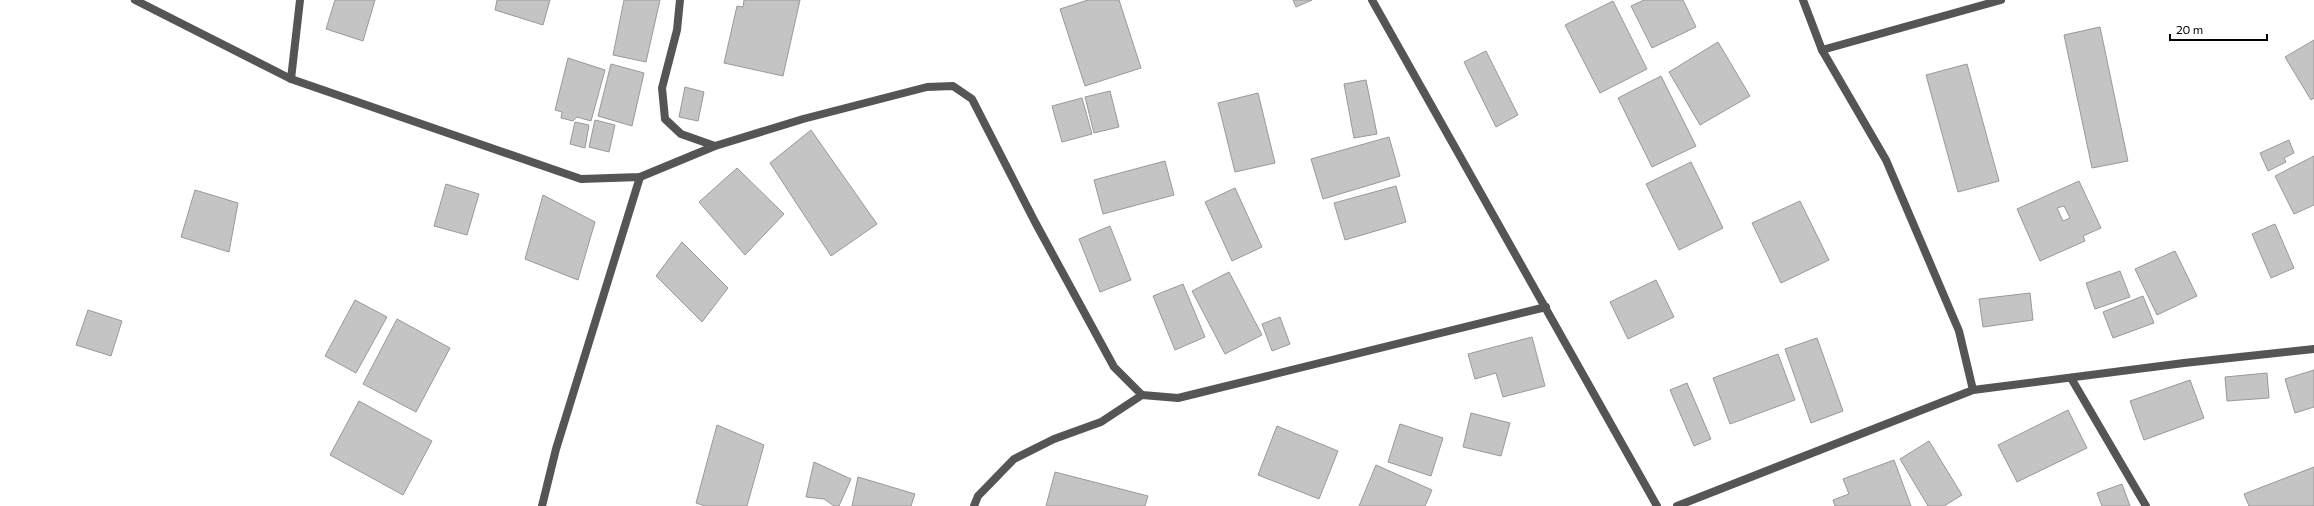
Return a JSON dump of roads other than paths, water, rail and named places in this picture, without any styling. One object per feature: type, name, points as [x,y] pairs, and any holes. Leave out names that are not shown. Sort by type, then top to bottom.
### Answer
[{"type":"street","points":[[135,0],[291,79],[581,179],[640,177],[715,146],[803,118],[920,89],[952,86],[972,99],[1035,222],[1114,367],[1142,395]]},
{"type":"street","points":[[291,79],[300,0]]},
{"type":"street","points":[[680,0],[677,30],[662,88],[665,119],[681,134],[715,146]]},
{"type":"street","points":[[1372,0],[1657,506]]},
{"type":"street","points":[[1803,0],[1822,50],[1886,160],[1959,332],[1973,390]]},
{"type":"street","points":[[1822,50],[2001,0]]},
{"type":"street","points":[[542,506],[556,449],[640,177]]},
{"type":"street","points":[[974,506],[978,496],[1014,459],[1054,439],[1101,422],[1142,395],[1178,398],[1546,307]]},
{"type":"street","points":[[1677,506],[1973,390],[2314,348]]},
{"type":"street","points":[[2071,378],[2146,506]]}]
